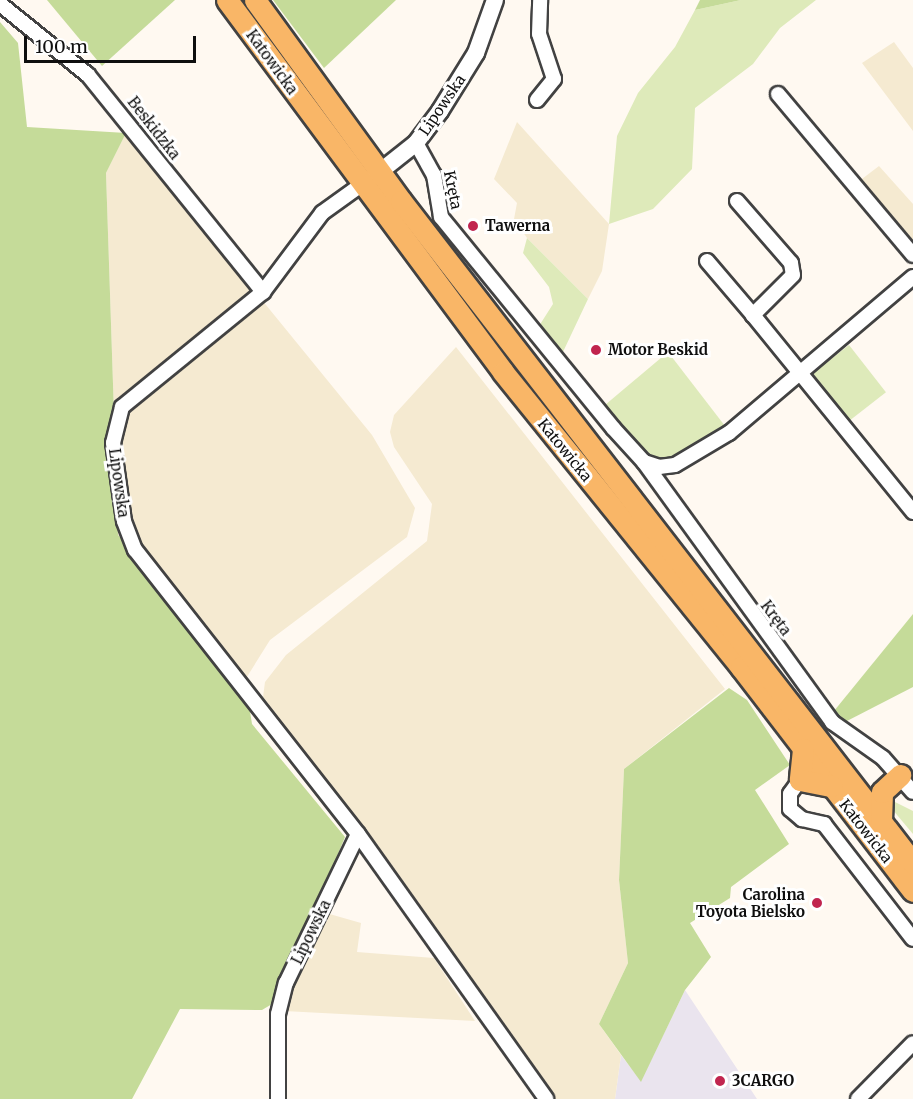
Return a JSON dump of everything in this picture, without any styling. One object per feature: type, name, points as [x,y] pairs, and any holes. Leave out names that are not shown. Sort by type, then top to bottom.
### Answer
[{"type":"main road","name":"Katowicka","points":[[227,0],[361,185],[913,891]]},
{"type":"main road","name":"Katowicka","points":[[255,0],[380,172],[913,863]]},
{"type":"main road","points":[[803,749],[800,780],[831,786]]},
{"type":"main road","points":[[880,821],[882,792],[900,775]]},
{"type":"street","name":"Lipowska","points":[[278,1099],[278,1014],[286,983],[358,834],[156,580],[135,550],[124,521],[113,443],[122,407],[263,292],[322,213],[416,143],[476,53],[495,0]]},
{"type":"street","points":[[537,100],[554,79],[539,34],[540,0]]},
{"type":"street","name":"Beskidzka","points":[[0,4],[88,75],[263,292]]},
{"type":"street","points":[[778,94],[913,255]]},
{"type":"street","name":"Kręta","points":[[416,143],[434,175],[441,217],[644,462],[832,722],[900,775],[913,792]]},
{"type":"street","points":[[737,201],[791,263],[794,274],[753,315]]},
{"type":"street","points":[[707,261],[804,372],[913,512]]},
{"type":"street","points":[[644,462],[675,465],[729,434],[913,278]]},
{"type":"street","points":[[800,780],[790,794],[790,809],[802,819],[824,824],[913,939]]},
{"type":"street","points":[[358,834],[546,1099]]},
{"type":"street","points":[[858,1099],[913,1043]]},
{"type":"shaded area","points":[[894,42],[913,68],[913,131],[862,63]]},
{"type":"shaded area","points":[[517,122],[609,224],[602,271],[588,299],[527,238],[514,219],[517,203],[494,179]]},
{"type":"shaded area","points":[[126,133],[372,435],[415,508],[407,537],[270,640],[245,680],[118,535],[106,173]]},
{"type":"shaded area","points":[[879,166],[913,204],[913,246],[858,182]]},
{"type":"shaded area","points":[[456,347],[725,689],[624,769],[619,880],[628,963],[599,1024],[621,1055],[615,1099],[555,1099],[263,697],[265,682],[286,655],[427,541],[432,504],[394,447],[390,432],[394,415]]},
{"type":"shaded area","points":[[326,913],[361,923],[357,952],[434,958],[475,1021],[284,1011]]},
{"type":"shaded area","points":[[685,990],[757,1099],[615,1099],[621,1055],[641,1081]]},
{"type":"green space","points":[[47,0],[175,0],[102,66]]},
{"type":"green space","points":[[273,0],[396,0],[324,68]]},
{"type":"green space","points":[[700,0],[741,0],[695,10]]},
{"type":"green space","points":[[741,0],[816,0],[780,28],[753,64],[695,108],[692,169],[653,209],[609,224],[617,136],[638,93],[675,47],[695,10]]},
{"type":"green space","points":[[0,22],[18,43],[27,127],[126,133],[106,173],[118,535],[245,680],[252,724],[345,837],[277,1001],[262,1010],[180,1009],[132,1099],[0,1099]]},
{"type":"green space","points":[[527,238],[588,299],[562,354],[539,326],[553,304],[549,287],[523,253]]},
{"type":"green space","points":[[849,345],[886,392],[850,421],[813,373]]},
{"type":"green space","points":[[668,352],[725,426],[675,457],[647,457],[605,405]]},
{"type":"green space","points":[[913,614],[913,687],[845,722],[834,711]]},
{"type":"green space","points":[[729,688],[747,700],[790,765],[755,790],[789,844],[731,887],[730,898],[690,923],[711,957],[685,990],[641,1082],[599,1024],[628,963],[619,880],[624,769]]},
{"type":"green space","points":[[891,800],[913,811],[913,834],[887,803]]},
{"type":"place","name":"Tawerna","points":[[473,226]]},
{"type":"place","name":"Motor Beskid","points":[[596,350]]},
{"type":"place","name":"Carolina Toyota Bielsko","points":[[817,903]]},
{"type":"place","name":"3CARGO","points":[[720,1081]]}]
